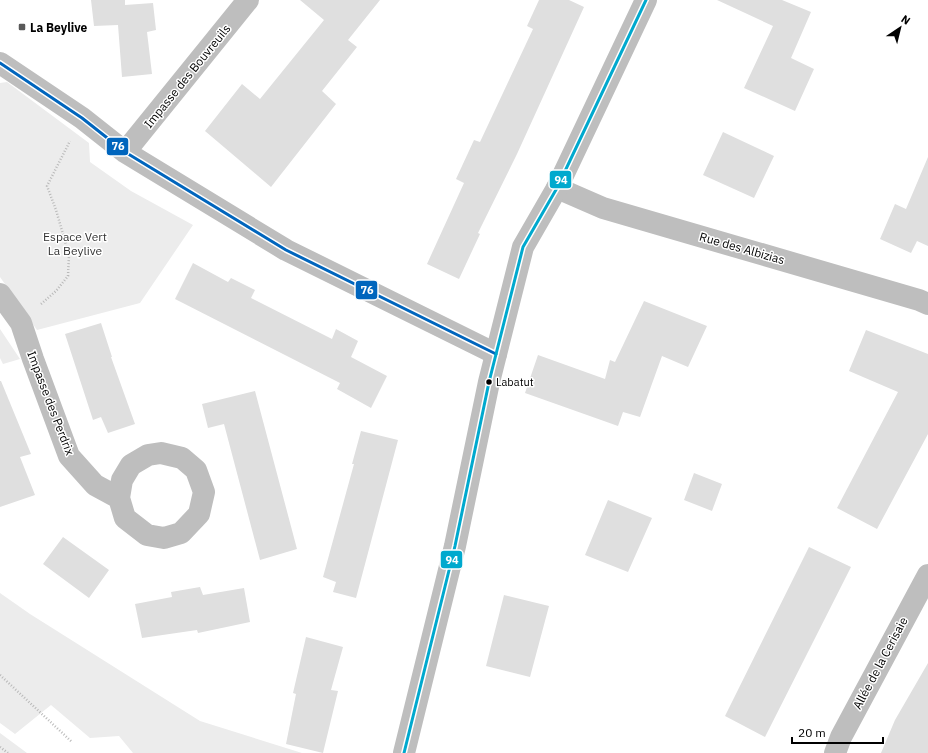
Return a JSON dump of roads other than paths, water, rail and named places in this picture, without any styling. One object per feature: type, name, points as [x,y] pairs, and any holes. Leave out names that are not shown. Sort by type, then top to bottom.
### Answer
[{"type":"street","name":"Impasse des Bouvreuils","points":[[125,152],[248,0]]},
{"type":"street","points":[[404,753],[455,546],[489,382],[524,247],[558,188],[646,0]]},
{"type":"street","points":[[0,63],[82,118],[125,152],[286,250],[496,354]]},
{"type":"street","name":"Rue des Albizias","points":[[558,188],[604,208],[919,300],[928,304]]},
{"type":"street","name":"Impasse des Perdrix","points":[[0,294],[21,323],[69,456],[95,485],[119,498]]},
{"type":"street","name":"Allée de la Cerisaie","points":[[835,753],[841,737],[928,575]]},
{"type":"place","name":"La Beylive","points":[[22,27]]},
{"type":"place","name":"Labatut","points":[[489,382]]},
{"type":"park label","name":"Espace Vert La Beylive","points":[[75,243]]}]
